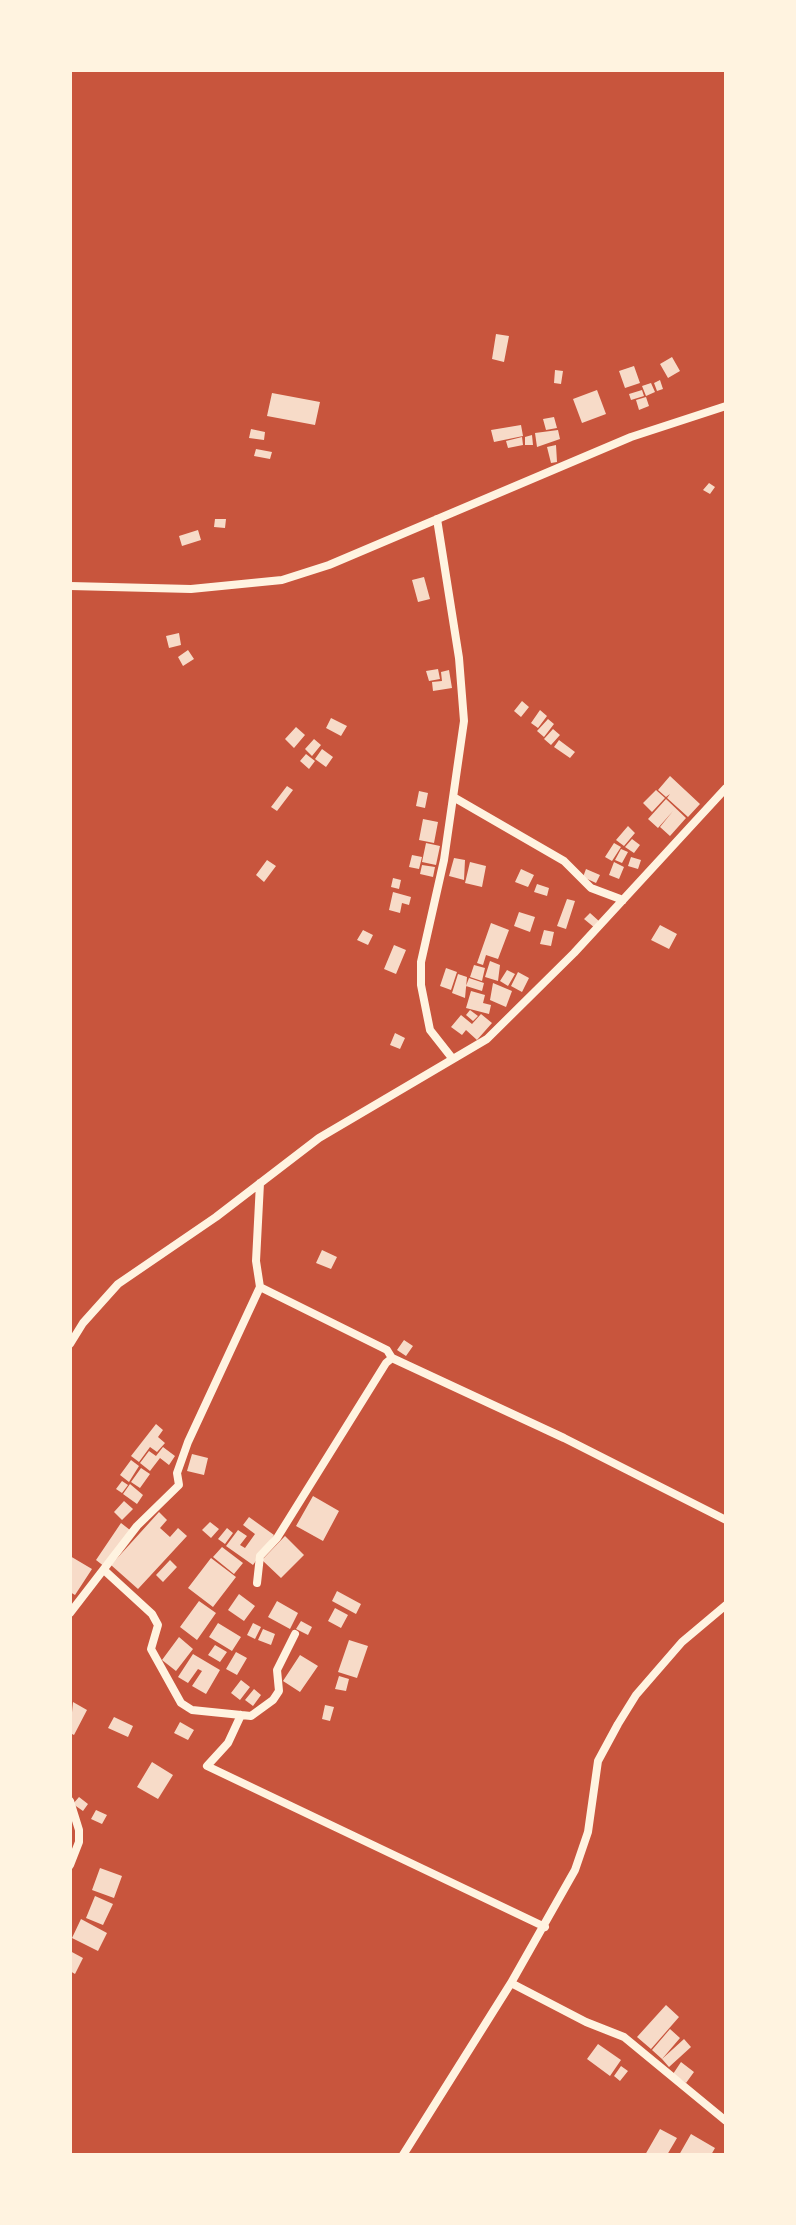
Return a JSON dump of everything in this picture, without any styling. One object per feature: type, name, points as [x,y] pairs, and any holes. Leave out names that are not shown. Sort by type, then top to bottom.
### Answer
[{"type":"street","points":[[70,586],[191,589],[282,580],[329,565],[631,437],[726,406]]},
{"type":"street","points":[[437,519],[463,697],[462,751],[421,962],[422,996],[430,1030],[452,1058]]},
{"type":"street","points":[[70,1344],[101,1300],[118,1284],[319,1138],[487,1039],[623,900],[726,788]]},
{"type":"street","points":[[455,798],[564,861],[591,888],[623,900]]},
{"type":"street","points":[[70,1613],[137,1526],[179,1485],[177,1473],[188,1442],[260,1287],[256,1261],[260,1183]]},
{"type":"street","points":[[260,1287],[387,1350],[392,1358],[564,1438],[726,1520]]},
{"type":"street","points":[[257,1583],[260,1556],[277,1538],[392,1358]]},
{"type":"street","points":[[104,1570],[152,1614],[158,1625],[151,1649],[181,1703],[192,1710],[251,1716],[278,1695],[277,1670],[295,1634]]},
{"type":"street","points":[[403,2155],[545,1927],[581,1857],[598,1761],[605,1746],[636,1695],[657,1669],[682,1642],[726,1605]]},
{"type":"street","points":[[241,1715],[228,1743],[207,1766],[545,1927]]},
{"type":"street","points":[[70,1801],[79,1830],[79,1842],[70,1865]]},
{"type":"street","points":[[511,1983],[586,2022],[624,2037],[726,2121]]},
{"type":"building","points":[[496,334],[509,336],[504,362],[492,359]]},
{"type":"building","points":[[672,357],[680,371],[668,378],[660,364]]},
{"type":"building","points":[[634,366],[640,383],[625,388],[619,371]]},
{"type":"building","points":[[555,370],[563,371],[561,384],[554,383]]},
{"type":"building","points":[[660,380],[663,389],[657,391],[654,383]]},
{"type":"building","points":[[651,383],[655,392],[646,396],[642,386]]},
{"type":"building","points":[[597,390],[606,414],[582,423],[573,399]]},
{"type":"building","points":[[642,390],[644,396],[631,400],[629,394]]},
{"type":"building","points":[[272,393],[320,402],[315,425],[267,416]]},
{"type":"building","points":[[646,397],[649,406],[639,410],[636,400]]},
{"type":"building","points":[[554,417],[557,428],[546,430],[543,419]]},
{"type":"building","points":[[521,425],[523,436],[494,442],[491,430]]},
{"type":"building","points":[[251,429],[265,432],[264,440],[249,438]]},
{"type":"building","points":[[558,430],[560,439],[537,447],[535,433]]},
{"type":"building","points":[[532,435],[533,445],[525,445],[525,437]]},
{"type":"building","points":[[522,437],[523,445],[508,448],[506,441]]},
{"type":"building","points":[[556,445],[557,462],[551,463],[547,447]]},
{"type":"building","points":[[256,449],[272,452],[270,459],[254,456]]},
{"type":"building","points":[[709,483],[715,487],[710,494],[703,490]]},
{"type":"building","points":[[215,519],[226,519],[225,528],[214,527]]},
{"type":"building","points":[[198,530],[201,540],[182,546],[179,536]]},
{"type":"building","points":[[424,577],[430,599],[418,602],[412,580]]},
{"type":"building","points":[[179,633],[181,645],[169,648],[166,636]]},
{"type":"building","points":[[188,650],[194,659],[183,666],[178,657]]},
{"type":"building","points":[[438,669],[440,679],[429,681],[426,671]]},
{"type":"building","points":[[449,670],[452,688],[433,691],[432,682],[442,681],[441,672]]},
{"type":"building","points":[[522,701],[529,707],[521,717],[514,711]]},
{"type":"building","points":[[540,710],[547,716],[538,728],[531,723]]},
{"type":"building","points":[[331,718],[347,726],[341,736],[326,728]]},
{"type":"building","points":[[548,719],[554,724],[544,737],[537,731]]},
{"type":"building","points":[[296,727],[305,735],[294,748],[285,739]]},
{"type":"building","points":[[553,729],[560,735],[551,745],[544,739]]},
{"type":"building","points":[[314,739],[321,745],[312,756],[305,749]]},
{"type":"building","points":[[559,740],[575,752],[570,758],[554,747]]},
{"type":"building","points":[[322,749],[333,757],[326,767],[315,759]]},
{"type":"building","points":[[306,754],[315,761],[309,769],[300,761]]},
{"type":"building","points":[[670,776],[700,804],[688,817],[667,798],[670,794],[666,797],[658,790]]},
{"type":"building","points":[[287,786],[293,790],[277,811],[271,807]]},
{"type":"building","points":[[656,790],[665,798],[652,812],[643,803]]},
{"type":"building","points":[[419,791],[428,793],[425,808],[416,806]]},
{"type":"building","points":[[666,799],[686,818],[670,836],[660,827],[673,811],[658,828],[648,819]]},
{"type":"building","points":[[423,819],[438,822],[434,843],[419,840]]},
{"type":"building","points":[[628,826],[635,833],[624,846],[616,840]]},
{"type":"building","points":[[632,839],[640,845],[634,853],[625,847]]},
{"type":"building","points":[[426,843],[440,846],[436,865],[422,862]]},
{"type":"building","points":[[614,843],[621,847],[612,861],[605,857]]},
{"type":"building","points":[[621,849],[628,852],[622,863],[615,860]]},
{"type":"building","points":[[412,855],[422,857],[419,869],[409,867]]},
{"type":"building","points":[[631,857],[641,860],[638,869],[628,866]]},
{"type":"building","points":[[454,858],[465,860],[464,880],[449,876]]},
{"type":"building","points":[[267,860],[276,866],[264,882],[256,875]]},
{"type":"building","points":[[470,862],[486,866],[482,887],[465,883]]},
{"type":"building","points":[[614,862],[624,867],[619,879],[609,875]]},
{"type":"building","points":[[422,865],[435,867],[433,877],[420,874]]},
{"type":"building","points":[[521,869],[534,875],[528,887],[515,882]]},
{"type":"building","points":[[586,869],[600,875],[596,883],[583,877]]},
{"type":"building","points":[[393,878],[401,880],[399,889],[391,887]]},
{"type":"building","points":[[537,884],[549,888],[547,896],[534,892]]},
{"type":"building","points":[[393,892],[411,897],[409,905],[402,903],[400,913],[389,910]]},
{"type":"building","points":[[567,899],[575,901],[566,929],[557,926]]},
{"type":"building","points":[[519,912],[535,917],[530,932],[514,926]]},
{"type":"building","points":[[590,913],[600,922],[595,928],[584,919]]},
{"type":"building","points":[[491,923],[509,930],[498,959],[486,955],[483,965],[477,963]]},
{"type":"building","points":[[660,925],[677,934],[669,949],[651,940]]},
{"type":"building","points":[[363,930],[373,935],[368,945],[357,940]]},
{"type":"building","points":[[544,930],[554,932],[551,946],[540,944]]},
{"type":"building","points":[[394,945],[406,950],[396,974],[384,969]]},
{"type":"building","points":[[490,961],[500,965],[498,981],[485,977]]},
{"type":"building","points":[[474,965],[485,968],[482,981],[470,977]]},
{"type":"building","points":[[446,968],[457,972],[451,990],[440,986]]},
{"type":"building","points":[[507,970],[515,974],[508,986],[500,981]]},
{"type":"building","points":[[518,972],[529,978],[522,992],[511,986]]},
{"type":"building","points":[[458,974],[467,977],[465,998],[452,993]]},
{"type":"building","points":[[469,978],[484,983],[482,991],[466,986]]},
{"type":"building","points":[[493,983],[512,991],[506,1007],[490,1000]]},
{"type":"building","points":[[471,991],[485,995],[483,1003],[491,1005],[489,1014],[466,1008]]},
{"type":"building","points":[[470,1010],[478,1016],[473,1021],[466,1015]]},
{"type":"building","points":[[481,1014],[492,1023],[477,1040],[466,1030],[462,1035],[451,1027],[461,1015],[472,1024]]},
{"type":"building","points":[[395,1033],[405,1038],[400,1049],[390,1045]]},
{"type":"building","points":[[322,1250],[337,1257],[331,1269],[316,1263]]},
{"type":"building","points":[[404,1340],[413,1346],[406,1356],[397,1350]]},
{"type":"building","points":[[156,1424],[163,1430],[158,1437],[165,1443],[157,1452],[150,1447],[139,1462],[131,1456]]},
{"type":"building","points":[[163,1447],[175,1456],[169,1465],[160,1458],[150,1471],[140,1463],[149,1451],[156,1456]]},
{"type":"building","points":[[192,1454],[208,1458],[204,1475],[187,1471]]},
{"type":"building","points":[[131,1460],[139,1466],[129,1482],[120,1475]]},
{"type":"building","points":[[141,1468],[150,1474],[140,1488],[131,1482]]},
{"type":"building","points":[[122,1481],[128,1485],[122,1493],[116,1489]]},
{"type":"building","points":[[130,1484],[143,1495],[137,1504],[123,1494]]},
{"type":"building","points":[[313,1496],[339,1511],[323,1541],[296,1526]]},
{"type":"building","points":[[124,1501],[133,1509],[122,1520],[114,1512]]},
{"type":"building","points":[[159,1512],[167,1520],[160,1528],[170,1537],[178,1528],[187,1536],[138,1589],[111,1565]]},
{"type":"building","points":[[249,1517],[274,1535],[253,1565],[226,1546],[238,1530],[247,1536],[240,1545],[245,1548],[255,1534],[243,1525]]},
{"type":"building","points":[[210,1522],[219,1529],[211,1538],[202,1530]]},
{"type":"building","points":[[121,1523],[130,1530],[105,1567],[96,1560]]},
{"type":"building","points":[[227,1528],[233,1533],[225,1544],[218,1539]]},
{"type":"building","points":[[285,1536],[304,1555],[281,1578],[262,1560]]},
{"type":"building","points":[[222,1547],[243,1563],[234,1574],[213,1557]]},
{"type":"building","points":[[70,1556],[92,1569],[75,1595],[70,1592]]},
{"type":"building","points":[[211,1558],[236,1577],[213,1607],[188,1588]]},
{"type":"building","points":[[170,1560],[177,1567],[163,1582],[156,1575]]},
{"type":"building","points":[[337,1591],[361,1604],[356,1614],[332,1601]]},
{"type":"building","points":[[239,1594],[255,1606],[244,1621],[228,1610]]},
{"type":"building","points":[[199,1601],[216,1613],[197,1640],[180,1627]]},
{"type":"building","points":[[277,1601],[298,1613],[290,1629],[268,1617]]},
{"type":"building","points":[[335,1608],[348,1615],[341,1628],[328,1621]]},
{"type":"building","points":[[301,1621],[312,1627],[308,1635],[296,1629]]},
{"type":"building","points":[[218,1623],[241,1637],[232,1651],[209,1637]]},
{"type":"building","points":[[253,1623],[261,1627],[255,1639],[247,1635]]},
{"type":"building","points":[[263,1629],[275,1634],[271,1645],[258,1640]]},
{"type":"building","points":[[179,1637],[193,1649],[176,1671],[162,1660]]},
{"type":"building","points":[[349,1640],[368,1646],[357,1678],[338,1672]]},
{"type":"building","points":[[215,1645],[227,1652],[220,1662],[208,1655]]},
{"type":"building","points":[[236,1652],[247,1658],[237,1675],[226,1669]]},
{"type":"building","points":[[193,1654],[220,1670],[206,1694],[192,1686],[202,1671],[198,1669],[188,1683],[178,1677]]},
{"type":"building","points":[[300,1655],[318,1666],[300,1692],[283,1681]]},
{"type":"building","points":[[339,1676],[349,1679],[346,1691],[335,1689]]},
{"type":"building","points":[[241,1680],[250,1687],[240,1700],[231,1693]]},
{"type":"building","points":[[254,1689],[261,1695],[253,1706],[245,1700]]},
{"type":"building","points":[[73,1702],[87,1710],[74,1735],[70,1733]]},
{"type":"building","points":[[325,1705],[334,1707],[330,1721],[322,1719]]},
{"type":"building","points":[[114,1717],[133,1726],[128,1737],[108,1728]]},
{"type":"building","points":[[180,1722],[194,1730],[188,1740],[174,1733]]},
{"type":"building","points":[[152,1762],[173,1775],[158,1799],[137,1787]]},
{"type":"building","points":[[79,1797],[88,1804],[83,1811],[73,1804]]},
{"type":"building","points":[[96,1810],[107,1815],[102,1824],[91,1819]]},
{"type":"building","points":[[100,1868],[122,1876],[114,1898],[92,1890]]},
{"type":"building","points":[[95,1896],[113,1904],[103,1925],[86,1918]]},
{"type":"building","points":[[81,1919],[107,1933],[98,1951],[72,1938]]},
{"type":"building","points":[[70,1951],[83,1958],[75,1974],[70,1971]]},
{"type":"building","points":[[666,2005],[679,2017],[651,2049],[637,2037]]},
{"type":"building","points":[[670,2029],[680,2038],[662,2059],[652,2050]]},
{"type":"building","points":[[684,2039],[691,2047],[669,2067],[662,2059]]},
{"type":"building","points":[[598,2044],[621,2060],[610,2076],[587,2059]]},
{"type":"building","points":[[681,2062],[694,2072],[686,2083],[673,2074]]},
{"type":"building","points":[[621,2066],[628,2071],[620,2081],[614,2076]]},
{"type":"building","points":[[660,2129],[677,2138],[667,2155],[645,2155]]},
{"type":"building","points":[[691,2134],[715,2148],[711,2155],[679,2155]]}]
